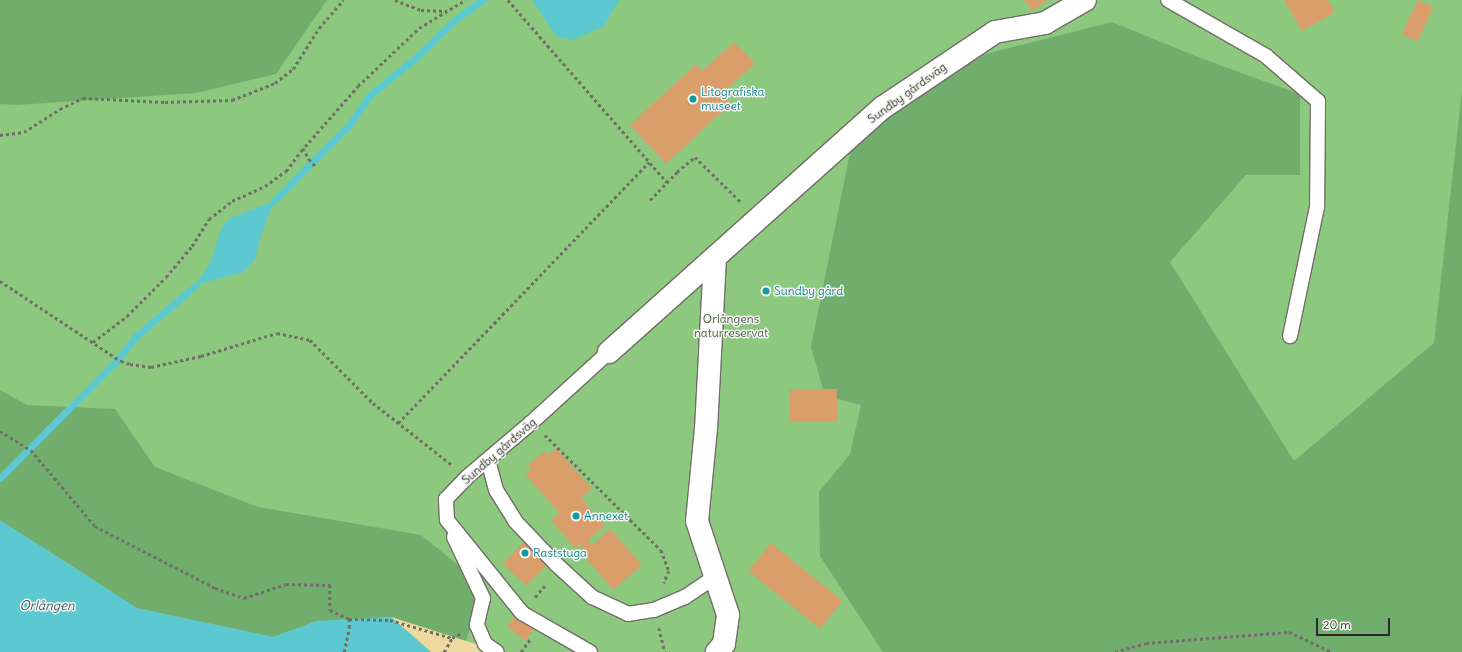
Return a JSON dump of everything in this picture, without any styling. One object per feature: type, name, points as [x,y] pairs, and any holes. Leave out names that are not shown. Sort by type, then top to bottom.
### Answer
[{"type":"street","name":"Sundby gårdsväg","points":[[609,352],[882,108],[995,32],[1045,24],[1085,0]]},
{"type":"street","points":[[715,258],[706,428],[697,521],[728,615],[724,644],[717,652]]},
{"type":"lane","points":[[1168,0],[1266,56],[1318,101],[1317,207],[1290,336]]},
{"type":"lane","name":"Sundby gårdsväg","points":[[447,520],[446,499],[467,477],[532,422],[609,352]]},
{"type":"lane","points":[[488,460],[496,490],[515,521],[560,567],[592,596],[628,614],[654,610],[685,597],[715,577]]},
{"type":"lane","points":[[447,520],[522,613],[590,652]]},
{"type":"lane","points":[[447,520],[483,598],[477,625],[485,644],[497,652]]},
{"type":"path","points":[[0,135],[24,132],[60,109],[83,98],[165,102],[232,100],[275,83],[293,70],[319,28],[343,0]]},
{"type":"path","points":[[395,0],[421,10],[447,11]]},
{"type":"path","points":[[93,342],[127,316],[166,277],[192,246],[208,219],[232,201],[265,186],[286,171],[303,148],[358,86],[419,28],[465,0]]},
{"type":"path","points":[[508,0],[667,182]]},
{"type":"path","points":[[303,148],[309,159],[317,168]]},
{"type":"path","points":[[650,200],[667,182],[695,157],[759,219]]},
{"type":"path","points":[[398,423],[649,162]]},
{"type":"path","points":[[0,281],[114,357],[130,364],[151,367],[201,356],[277,333],[310,340],[373,403],[467,477]]},
{"type":"path","points":[[532,422],[661,550],[669,571],[654,610],[665,652]]},
{"type":"path","points":[[0,430],[32,450],[95,526],[215,588],[244,598],[286,584],[330,584],[330,610],[349,619],[390,620],[452,638]]},
{"type":"path","points":[[563,452],[567,449]]},
{"type":"path","points":[[522,613],[560,567]]},
{"type":"path","points":[[344,652],[349,628],[349,619]]},
{"type":"path","points":[[444,652],[452,638],[477,625]]},
{"type":"path","points":[[1115,652],[1146,643],[1289,632],[1332,652]]},
{"type":"green space","name":"Orlångens naturreservat","points":[[0,0],[1462,0],[1462,652],[0,652]]},
{"type":"green space","points":[[0,0],[327,0],[276,74],[196,93],[17,105],[0,104]]},
{"type":"green space","points":[[1112,22],[1203,59],[1300,94],[1300,175],[1246,175],[1170,262],[1294,461],[1434,343],[1462,90],[1462,652],[883,652],[820,556],[819,492],[850,454],[861,405],[825,396],[811,347],[850,153],[896,104],[978,56]]},
{"type":"green space","points":[[0,390],[27,405],[115,409],[155,467],[258,507],[421,535],[484,586],[466,641],[391,617],[317,621],[273,637],[137,608],[0,520]]},
{"type":"sand","points":[[391,617],[466,641],[502,652],[431,652]]},
{"type":"water","points":[[532,0],[619,0],[604,26],[573,40],[556,36]]},
{"type":"water","points":[[274,201],[261,235],[255,259],[244,272],[196,285],[211,261],[222,227],[230,218]]},
{"type":"water","name":"Orlången","points":[[0,520],[137,608],[273,637],[317,621],[391,617],[431,652],[0,652]]},
{"type":"building","points":[[1024,0],[1047,0],[1033,11]]},
{"type":"building","points":[[1284,0],[1328,0],[1335,12],[1302,31]]},
{"type":"building","points":[[1418,0],[1433,7],[1417,42],[1402,34]]},
{"type":"building","name":"Litografiska museet","points":[[734,42],[755,63],[722,94],[731,103],[666,164],[630,125],[696,64],[702,71]]},
{"type":"building","points":[[789,389],[837,389],[837,422],[789,422]]},
{"type":"building","name":"Annexet","points":[[556,448],[592,489],[581,498],[605,526],[588,540],[592,545],[610,529],[642,565],[613,590],[585,557],[588,554],[580,544],[575,548],[551,520],[559,513],[525,474],[531,469],[528,465],[545,451],[548,455]]},
{"type":"building","name":"Raststuga","points":[[524,542],[547,564],[526,586],[503,564]]},
{"type":"building","points":[[771,543],[842,601],[820,629],[748,571]]},
{"type":"building","points":[[517,614],[535,628],[525,641],[507,627]]},
{"type":"waterway","points":[[274,201],[349,125],[369,96],[414,59],[457,18],[483,0]]},
{"type":"waterway","points":[[0,478],[118,359],[135,337],[196,285]]},
{"type":"place","name":"Litografiska museet","points":[[693,99]]},
{"type":"place","name":"Sundby gård","points":[[766,291]]},
{"type":"place","name":"Annexet","points":[[576,516]]},
{"type":"place","name":"Raststuga","points":[[525,553]]}]
